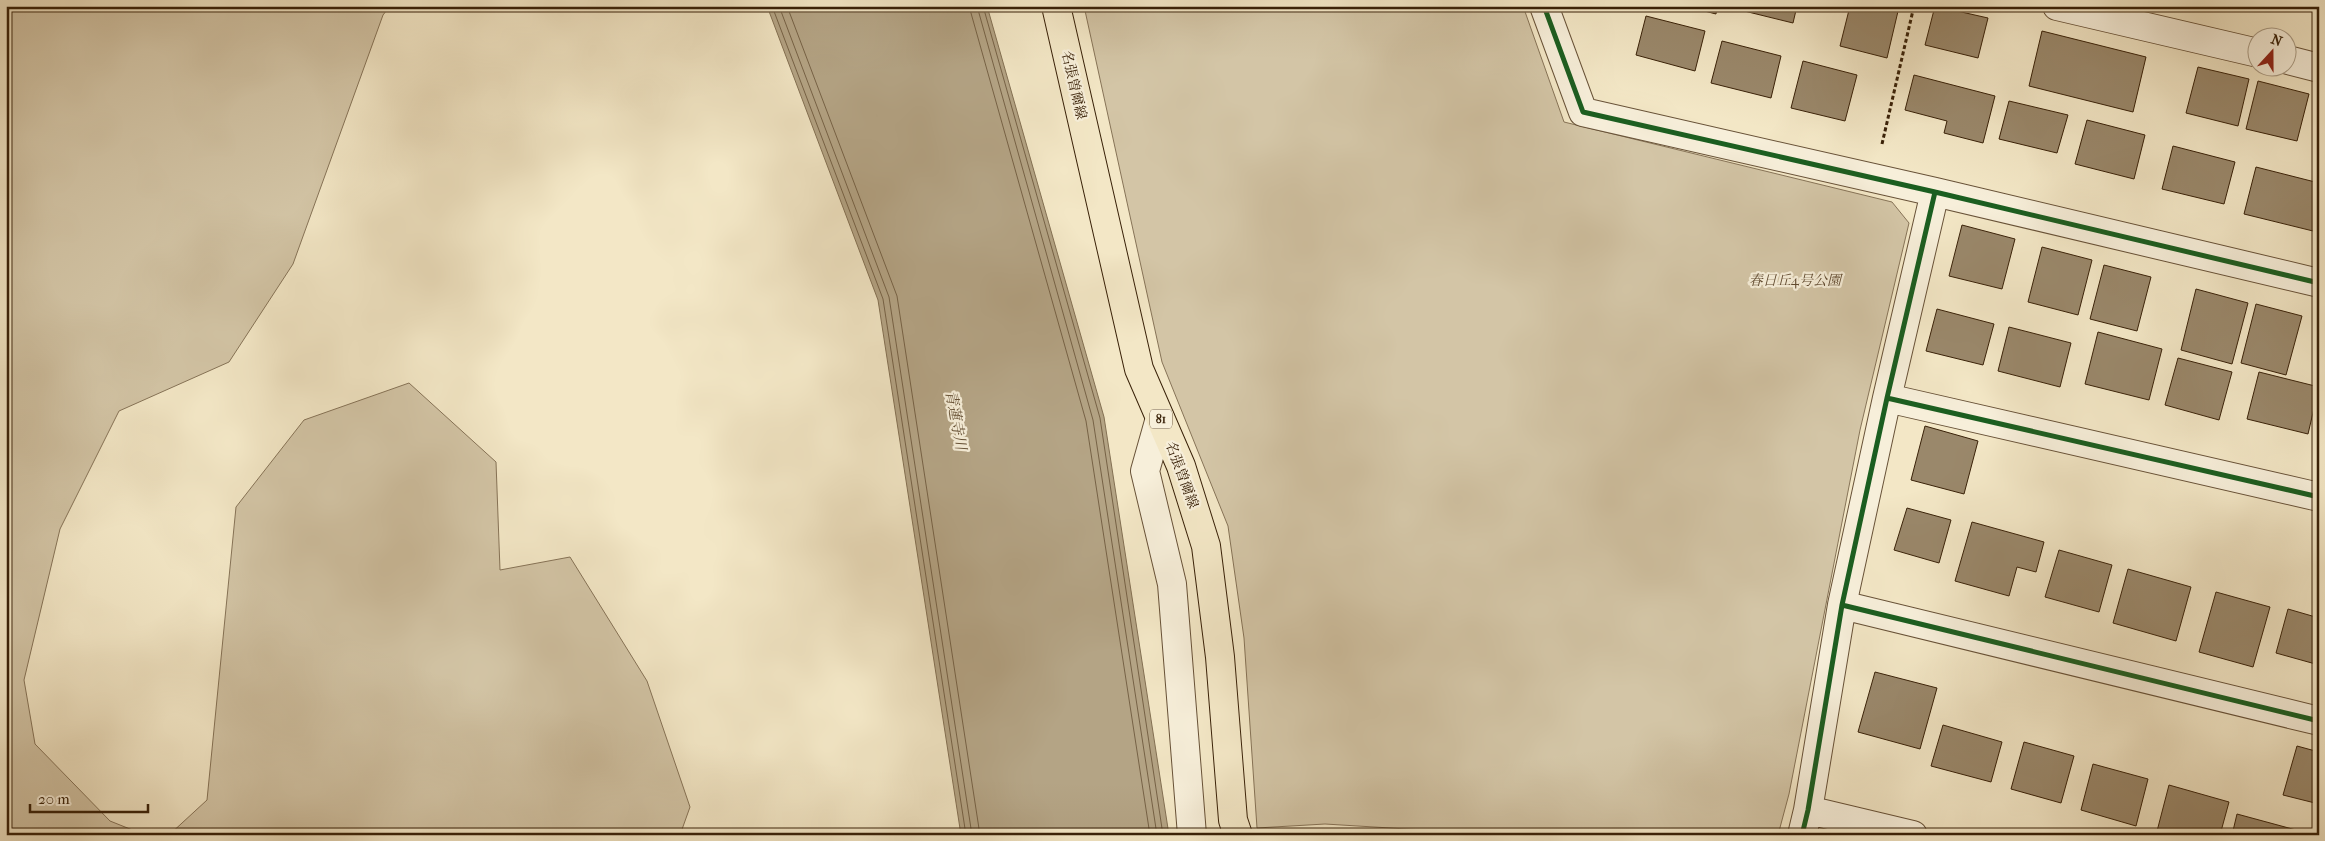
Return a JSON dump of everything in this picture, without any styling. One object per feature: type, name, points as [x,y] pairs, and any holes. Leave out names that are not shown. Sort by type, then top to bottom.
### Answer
[{"type":"main road","name":"名張曽爾線","points":[[1056,6],[1139,369],[1181,466],[1206,546],[1220,657],[1233,820],[1238,835]]},
{"type":"street","points":[[1544,6],[1583,112],[1935,192],[2319,283]]},
{"type":"street","points":[[2057,6],[2248,51]]},
{"type":"street","points":[[2298,63],[2319,68]]},
{"type":"street","points":[[1913,835],[1805,822],[1842,605],[1886,398],[1935,192]]},
{"type":"street","points":[[1886,398],[2319,497]]},
{"type":"street","points":[[1160,418],[1145,471],[1172,584],[1192,835]]},
{"type":"street","points":[[1842,605],[2319,721]]},
{"type":"path","points":[[1874,179],[1914,6]]},
{"type":"green space","points":[[6,6],[390,6],[383,15],[293,264],[229,362],[119,411],[60,529],[24,680],[35,744],[110,821],[145,835],[6,835]]},
{"type":"green space","name":"春日丘4号公園","points":[[1084,6],[1523,6],[1564,122],[1892,202],[1909,223],[1860,430],[1789,794],[1778,835],[1505,835],[1325,824],[1257,828],[1244,638],[1228,526],[1162,362]]},
{"type":"green space","points":[[409,383],[496,462],[500,570],[570,557],[647,681],[690,807],[680,835],[169,835],[207,800],[236,507],[304,420]]},
{"type":"water","name":"青蓮寺川","points":[[767,6],[987,6],[1104,417],[1169,835],[961,835],[878,300]]},
{"type":"building","points":[[1685,6],[1717,6],[1716,14]]},
{"type":"building","points":[[1732,6],[1797,6],[1793,23],[1732,8]]},
{"type":"building","points":[[1850,6],[1899,7],[1887,58],[1840,46]]},
{"type":"building","points":[[1935,6],[1988,18],[1978,58],[1925,45]]},
{"type":"building","points":[[1646,16],[1705,31],[1695,71],[1636,55]]},
{"type":"building","points":[[2042,31],[2146,57],[2133,112],[2029,86]]},
{"type":"building","points":[[1722,41],[1781,56],[1771,98],[1711,83]]},
{"type":"building","points":[[1803,61],[1857,75],[1845,121],[1791,108]]},
{"type":"building","points":[[2198,67],[2249,79],[2238,126],[2186,113]]},
{"type":"building","points":[[1914,75],[1995,96],[1983,143],[1944,133],[1947,121],[1905,110]]},
{"type":"building","points":[[2258,81],[2309,94],[2297,141],[2246,129]]},
{"type":"building","points":[[2009,101],[2068,115],[2057,153],[1999,139]]},
{"type":"building","points":[[2087,120],[2145,135],[2134,179],[2075,164]]},
{"type":"building","points":[[2173,146],[2235,162],[2224,204],[2162,189]]},
{"type":"building","points":[[2256,167],[2319,183],[2319,208],[2313,231],[2244,214]]},
{"type":"building","points":[[1962,225],[2015,239],[2002,289],[1949,276]]},
{"type":"building","points":[[2042,247],[2092,260],[2078,315],[2028,302]]},
{"type":"building","points":[[2104,265],[2151,277],[2137,331],[2090,319]]},
{"type":"building","points":[[2196,289],[2248,303],[2232,364],[2181,350]]},
{"type":"building","points":[[2256,304],[2302,316],[2286,375],[2241,363]]},
{"type":"building","points":[[1937,309],[1994,324],[1983,365],[1926,351]]},
{"type":"building","points":[[2009,327],[2071,343],[2060,387],[1998,371]]},
{"type":"building","points":[[2098,332],[2162,349],[2149,400],[2085,384]]},
{"type":"building","points":[[2178,358],[2232,372],[2219,420],[2165,405]]},
{"type":"building","points":[[2259,372],[2319,387],[2308,434],[2247,419]]},
{"type":"building","points":[[1925,426],[1978,441],[1964,494],[1911,480]]},
{"type":"building","points":[[1907,508],[1951,520],[1939,563],[1894,550]]},
{"type":"building","points":[[1972,522],[2044,542],[2036,572],[2017,567],[2009,596],[1955,581]]},
{"type":"building","points":[[2059,550],[2112,565],[2099,612],[2045,597]]},
{"type":"building","points":[[2128,569],[2191,587],[2176,641],[2113,623]]},
{"type":"building","points":[[2216,592],[2270,607],[2253,667],[2199,652]]},
{"type":"building","points":[[2288,609],[2319,618],[2319,665],[2276,653]]},
{"type":"building","points":[[1875,672],[1937,688],[1920,749],[1858,732]]},
{"type":"building","points":[[1943,725],[2002,742],[1991,782],[1931,766]]},
{"type":"building","points":[[2024,742],[2074,756],[2061,803],[2011,789]]},
{"type":"building","points":[[2297,746],[2319,752],[2319,804],[2283,795]]},
{"type":"building","points":[[2093,764],[2148,779],[2136,826],[2081,810]]},
{"type":"building","points":[[2169,785],[2229,802],[2220,835],[2156,835]]},
{"type":"building","points":[[2237,814],[2296,830],[2295,835],[2232,835]]},
{"type":"cycle path","points":[[1544,6],[1583,112],[1935,192],[2319,283]]},
{"type":"cycle path","points":[[1802,835],[1808,810],[1842,605],[1887,398],[1935,192]]},
{"type":"cycle path","points":[[1887,398],[2319,497]]},
{"type":"cycle path","points":[[1842,605],[2319,721]]}]
